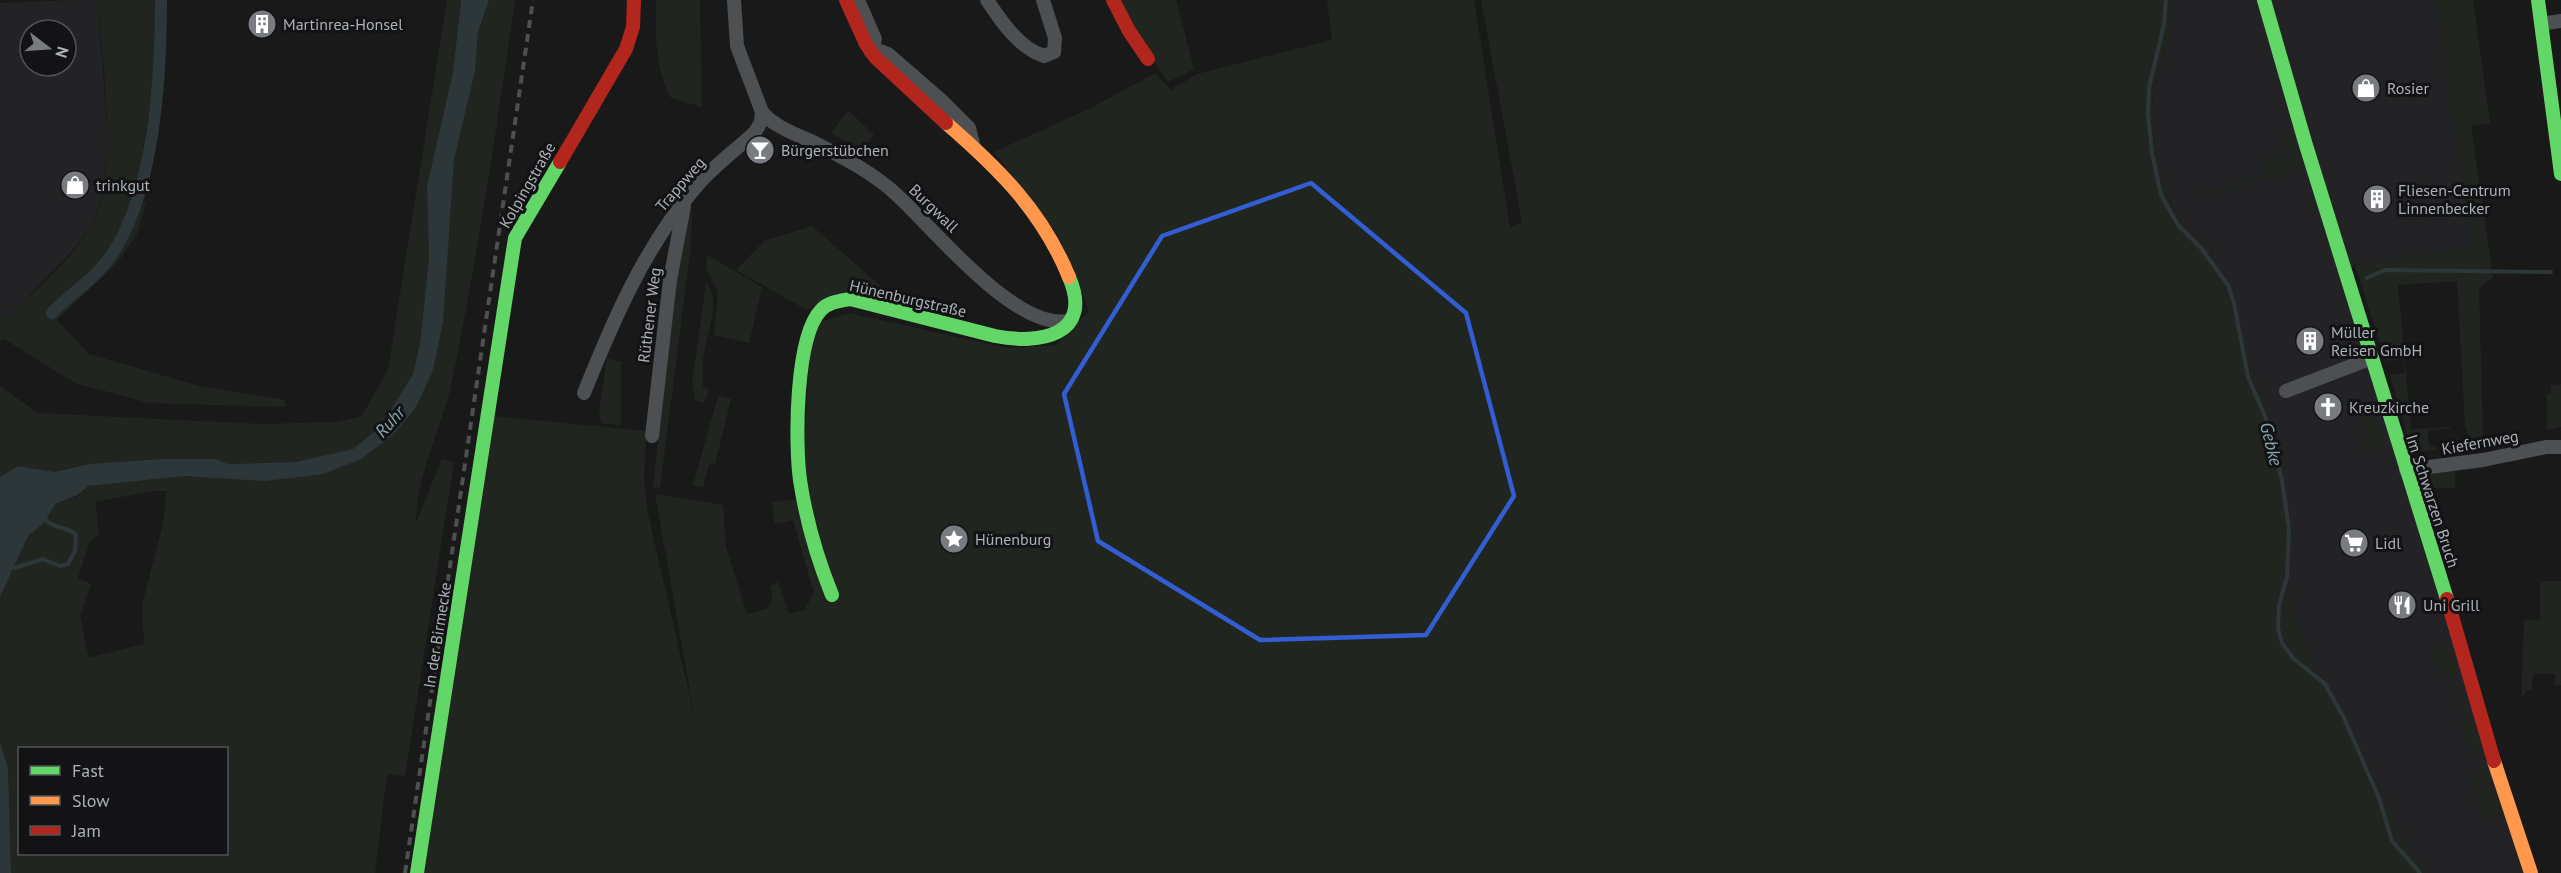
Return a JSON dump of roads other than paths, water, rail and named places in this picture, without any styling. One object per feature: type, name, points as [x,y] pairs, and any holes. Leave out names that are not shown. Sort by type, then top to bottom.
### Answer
[{"type":"street","name":"Kolpingstraße","points":[[490,401],[517,231],[626,49],[633,27],[634,0]]},
{"type":"street","points":[[734,0],[737,46],[762,112]]},
{"type":"street","points":[[846,0],[877,48]]},
{"type":"street","points":[[858,0],[887,70],[974,149],[1016,191],[1042,224],[1054,244],[1068,272],[1076,309],[1072,320],[1051,336]]},
{"type":"street","points":[[987,0],[1008,28],[1032,50],[1047,56],[1054,52],[1056,43],[1043,0]]},
{"type":"street","points":[[1113,0],[1129,32],[1148,59]]},
{"type":"street","name":"Im Schwarzen Bruch","points":[[2264,0],[2305,142],[2448,600],[2495,765],[2531,873]]},
{"type":"street","points":[[2538,0],[2560,166]]},
{"type":"street","points":[[2541,24],[2561,21]]},
{"type":"street","name":"Burgwall","points":[[762,112],[785,129],[882,181],[997,293],[1025,311],[1050,322],[1072,320]]},
{"type":"street","name":"Trappweg","points":[[584,393],[638,273],[667,224],[707,175],[755,132],[761,122],[762,112]]},
{"type":"street","points":[[755,132],[764,129],[785,129]]},
{"type":"street","name":"Rüthener Weg","points":[[652,436],[669,280],[687,198]]},
{"type":"street","name":"Hünenburgstraße","points":[[832,596],[816,553],[799,468],[803,356],[809,330],[821,309],[834,300],[850,299],[1000,337],[1032,340],[1051,336]]},
{"type":"street","points":[[1050,322],[1054,328],[1051,336]]},
{"type":"street","points":[[2286,391],[2372,358]]},
{"type":"street","name":"In der Birmecke","points":[[417,873],[490,401]]},
{"type":"street","name":"Kiefernweg","points":[[2406,470],[2483,460],[2546,447],[2561,447]]},
{"type":"water","name":"Ruhr","points":[[461,0],[489,0],[478,32],[475,71],[454,160],[443,322],[433,370],[415,409],[393,435],[361,459],[323,474],[265,481],[185,476],[88,486],[78,495],[55,504],[44,523],[28,536],[0,597],[0,477],[18,466],[55,472],[89,464],[164,459],[216,459],[228,464],[296,462],[353,449],[381,426],[413,374],[420,343],[429,258],[427,186],[453,72]]},
{"type":"water","points":[[0,742],[8,768],[11,873],[0,873]]},
{"type":"waterway","points":[[52,313],[108,260],[124,234],[136,203],[145,170],[157,100],[161,0]]},
{"type":"waterway","name":"Gebke","points":[[2166,0],[2164,24],[2149,88],[2148,114],[2152,153],[2161,195],[2178,225],[2201,248],[2228,285],[2234,303],[2248,377],[2270,428],[2282,481],[2289,529],[2287,577],[2279,605],[2278,628],[2282,643],[2294,659],[2325,684],[2344,718],[2379,798],[2392,841],[2420,873]]},
{"type":"waterway","points":[[2367,278],[2385,270],[2551,272]]},
{"type":"waterway","points":[[15,568],[43,559],[60,566],[68,564],[75,551],[76,535],[46,520]]},
{"type":"railway","points":[[405,873],[533,0]]},
{"type":"place","name":"Martinrea-Honsel","points":[[262,24]]},
{"type":"place","name":"Rosier","points":[[2366,88]]},
{"type":"place","name":"Bürgerstübchen","points":[[760,150]]},
{"type":"place","name":"trinkgut","points":[[75,185]]},
{"type":"place","name":"Fliesen-Centrum Linnenbecker","points":[[2377,199]]},
{"type":"place","name":"Müller Reisen GmbH","points":[[2310,341]]},
{"type":"place","name":"Kreuzkirche","points":[[2328,407]]},
{"type":"place","name":"Hünenburg","points":[[954,539]]},
{"type":"place","name":"Lidl","points":[[2354,543]]},
{"type":"place","name":"Uni Grill","points":[[2402,605]]}]
